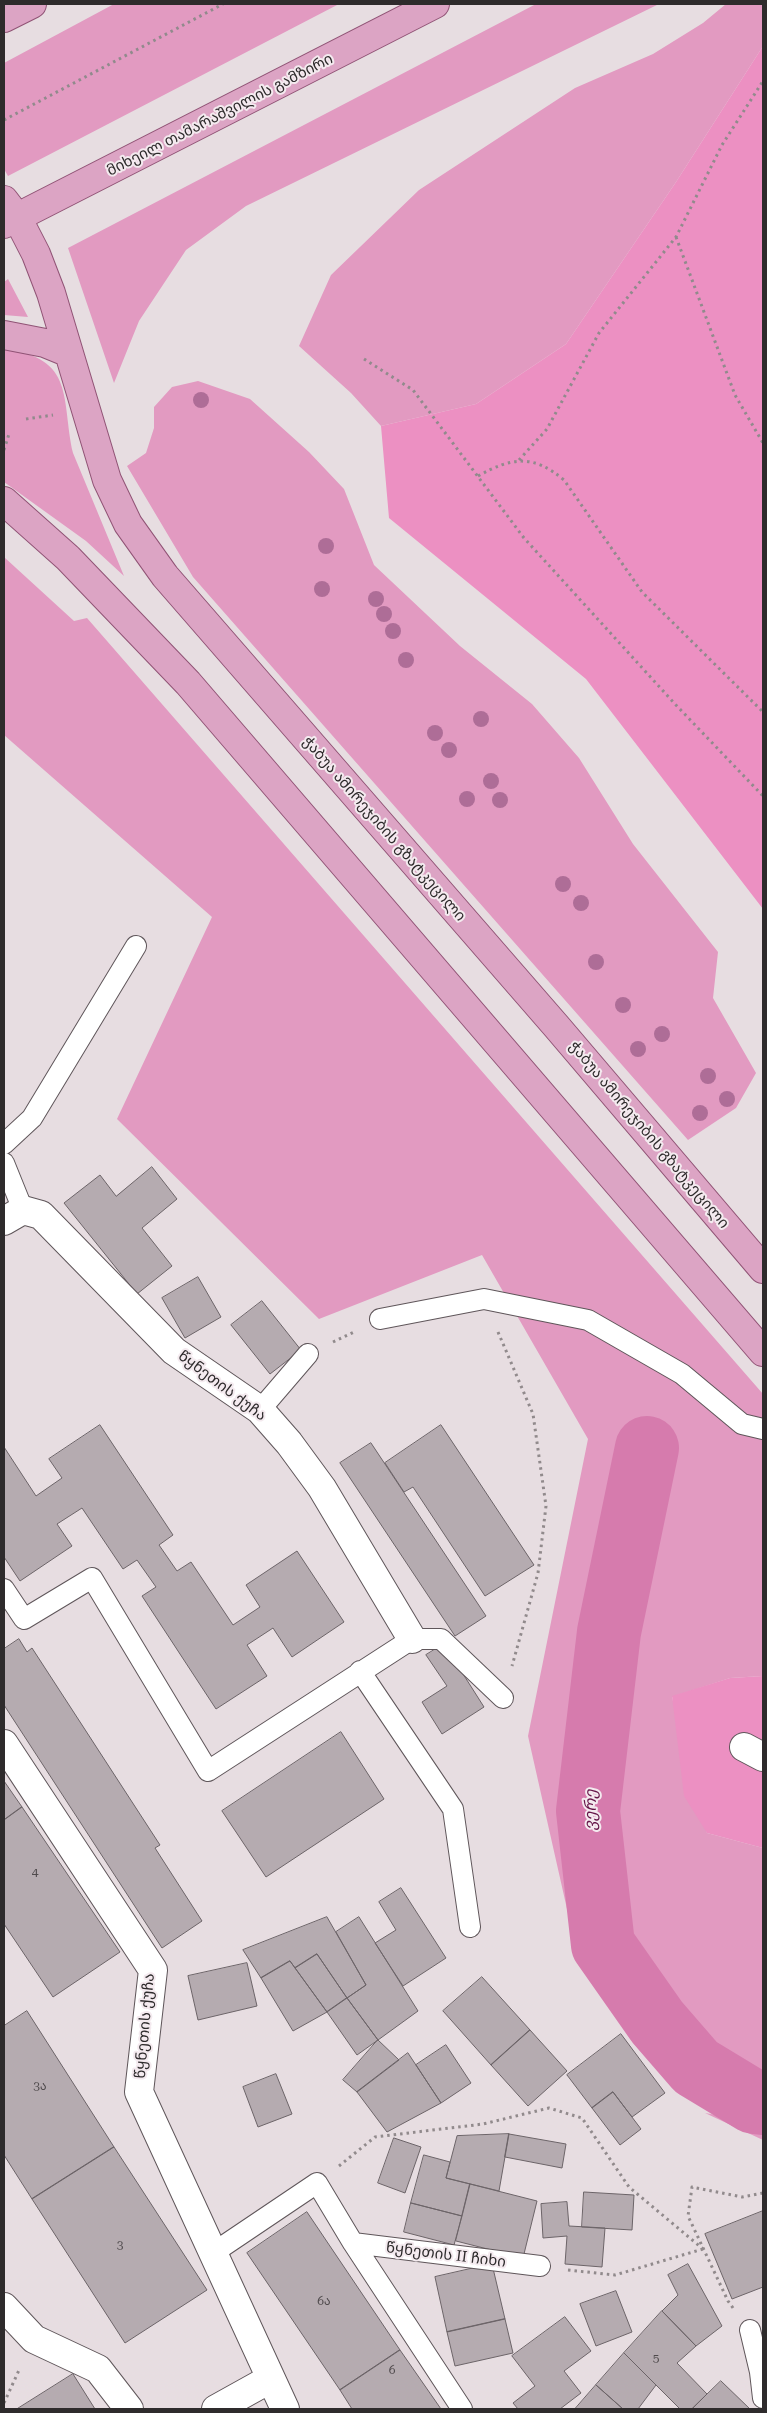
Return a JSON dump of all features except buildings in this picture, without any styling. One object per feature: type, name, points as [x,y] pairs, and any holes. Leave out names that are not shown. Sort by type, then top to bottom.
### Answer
[{"type":"main road","points":[[4,18],[32,4]]},
{"type":"main road","name":"მიხეილ თამარაშვილის გამზირი","points":[[8,214],[435,4]]},
{"type":"main road","name":"ჭაბუა ამირეჯიბის გზატკეცილი","points":[[8,214],[36,254],[50,293],[107,480],[128,524],[165,576],[564,1034],[763,1268]]},
{"type":"main road","points":[[4,336],[45,343],[67,352]]},
{"type":"main road","points":[[4,501],[68,558],[188,683],[763,1352]]},
{"type":"main road","points":[[4,522],[68,558]]},
{"type":"street","name":"წყნეთის ქუჩა","points":[[13,1215],[41,1215],[174,1351],[260,1410],[289,1443],[322,1488],[412,1640]]},
{"type":"street","name":"წყნეთის ქუჩა","points":[[4,1744],[153,1970],[139,2092],[285,2409]]},
{"type":"street","points":[[4,2307],[34,2339],[98,2368],[129,2409]]},
{"type":"street","points":[[216,2409],[270,2379]]},
{"type":"lane","points":[[4,1144],[32,1118],[136,946]]},
{"type":"lane","points":[[4,1163],[13,1215]]},
{"type":"lane","points":[[380,1319],[484,1299],[588,1320],[682,1374],[742,1424],[763,1429]]},
{"type":"lane","points":[[260,1410],[308,1354]]},
{"type":"lane","points":[[4,1589],[24,1619],[92,1578],[208,1771],[360,1671],[412,1640],[441,1639],[503,1698]]},
{"type":"lane","points":[[360,1671],[454,1809],[470,1927]]},
{"type":"lane","points":[[213,2253],[317,2183],[353,2243],[462,2409]]},
{"type":"lane","name":"წყნეთის II ჩიხი","points":[[353,2243],[540,2266]]},
{"type":"lane","points":[[750,2330],[760,2372],[763,2398]]},
{"type":"path","points":[[4,120],[223,4]]},
{"type":"path","points":[[519,460],[547,429],[599,333],[676,237],[722,146],[763,80]]},
{"type":"path","points":[[676,237],[735,395],[763,442]]},
{"type":"path","points":[[364,359],[413,390],[524,538],[675,704],[763,796]]},
{"type":"path","points":[[26,419],[60,414]]},
{"type":"path","points":[[4,450],[9,434]]},
{"type":"path","points":[[478,476],[499,464],[519,460],[548,467],[564,480],[642,592],[763,712]]},
{"type":"path","points":[[484,1299],[533,1414],[546,1506],[538,1573],[503,1698]]},
{"type":"path","points":[[308,1354],[380,1319]]},
{"type":"path","points":[[317,2183],[375,2137],[483,2124],[549,2108],[582,2118],[629,2187],[703,2249]]},
{"type":"path","points":[[750,2330],[728,2301],[688,2216],[692,2187],[742,2197],[763,2193]]},
{"type":"path","points":[[540,2266],[616,2275],[703,2249]]},
{"type":"path","points":[[4,2403],[34,2339]]},
{"type":"shaded area","points":[[114,4],[339,4],[8,176],[4,169],[4,63]]},
{"type":"shaded area","points":[[536,4],[659,4],[246,206],[186,250],[139,321],[114,383],[68,248]]},
{"type":"shaded area","points":[[726,4],[763,4],[763,46],[676,182],[566,344],[476,404],[381,426],[351,393],[299,346],[331,275],[419,190],[575,88],[653,54],[703,23]]},
{"type":"shaded area","points":[[763,46],[763,909],[586,679],[389,518],[381,426],[476,404],[566,344],[676,182]]},
{"type":"shaded area","points":[[8,279],[28,317],[4,315],[4,282]]},
{"type":"shaded area","points":[[4,349],[27,354],[43,361],[54,372],[61,384],[73,453],[124,576],[86,541],[4,482]]},
{"type":"shaded area","points":[[198,381],[250,399],[309,452],[344,489],[374,565],[460,646],[532,704],[579,758],[633,844],[718,952],[713,998],[756,1073],[736,1108],[688,1140],[193,577],[127,466],[146,453],[154,428],[154,407],[172,387]]},
{"type":"shaded area","points":[[4,557],[74,621],[87,618],[763,1394],[763,1676],[730,1678],[672,1697],[707,1833],[763,1848],[763,2073],[704,2046],[613,1930],[609,1811],[665,1451],[629,1446],[571,1791],[567,1909],[528,1736],[588,1439],[482,1255],[319,1319],[117,1119],[212,917],[4,735]]},
{"type":"shaded area","points":[[763,1676],[763,1848],[707,1833],[684,1796],[672,1696],[730,1678]]},
{"type":"shaded area","points":[[705,2113],[763,2123],[763,2140]]},
{"type":"waterway","name":"ვერე","points":[[647,1448],[609,1632],[588,1811],[603,1945],[657,2022],[696,2067],[754,2102],[763,2103]]}]
